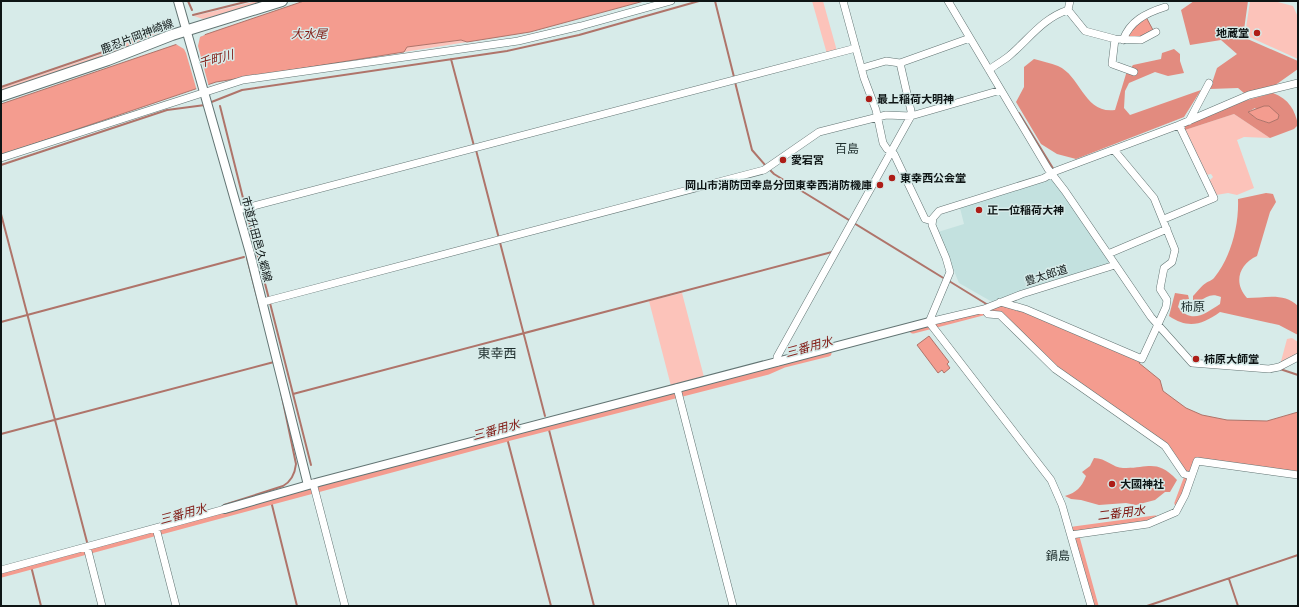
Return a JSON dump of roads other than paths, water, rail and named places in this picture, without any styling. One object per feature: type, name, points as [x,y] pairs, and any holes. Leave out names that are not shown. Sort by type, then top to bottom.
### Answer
[{"type":"main road","name":"鹿忍片岡神崎線","points":[[1,96],[282,1]]},
{"type":"street","name":"市道升田邑久郷線","points":[[178,1],[204,94],[243,209],[313,487]]},
{"type":"street","points":[[1,158],[204,94],[243,80],[518,41],[581,26],[671,1]]},
{"type":"street","points":[[843,1],[871,94],[884,144],[894,154],[925,218],[932,221]]},
{"type":"street","points":[[948,1],[1000,90],[1115,265],[1158,326],[1192,363],[1269,369],[1279,367],[1298,357]]},
{"type":"street","points":[[1068,10],[1070,1]]},
{"type":"street","points":[[1123,40],[1126,31],[1142,16],[1165,8]]},
{"type":"street","points":[[989,70],[1009,56],[1038,27],[1055,14],[1068,10]]},
{"type":"street","points":[[1068,10],[1085,31],[1115,39],[1141,40],[1156,32]]},
{"type":"street","points":[[862,68],[886,61],[899,63],[970,38]]},
{"type":"street","points":[[1115,39],[1112,64],[1134,72]]},
{"type":"street","points":[[243,209],[856,48]]},
{"type":"street","points":[[777,362],[777,357],[852,222],[889,150],[909,116],[911,111],[899,63]]},
{"type":"street","points":[[1189,121],[1209,83]]},
{"type":"street","points":[[931,325],[948,280],[949,268],[933,230],[932,221],[943,209],[1054,173],[1189,121],[1248,95],[1298,83]]},
{"type":"street","points":[[267,301],[764,170],[770,164],[819,132],[886,115],[909,116],[1000,90]]},
{"type":"street","points":[[1164,219],[1214,198],[1179,125]]},
{"type":"street","points":[[989,308],[1025,309],[1142,359],[1166,307],[1167,300],[1160,289],[1164,268],[1172,262],[1175,250],[1164,219],[1154,198],[1114,150]]},
{"type":"street","points":[[1108,254],[1168,229]]},
{"type":"street","name":"豊太郎道","points":[[931,325],[989,308],[1115,265]]},
{"type":"street","points":[[989,308],[1000,315],[1055,369],[1165,446],[1189,476]]},
{"type":"street","points":[[1,570],[87,550],[157,531],[225,509],[313,487],[677,388],[931,325]]},
{"type":"street","points":[[931,325],[1048,476],[1074,534],[1090,606]]},
{"type":"street","points":[[677,388],[733,606]]},
{"type":"street","points":[[1074,534],[1148,524],[1176,512],[1185,494],[1189,476],[1197,461],[1298,475]]},
{"type":"street","points":[[313,487],[345,606]]},
{"type":"street","points":[[157,531],[176,606]]},
{"type":"street","points":[[87,550],[102,606]]},
{"type":"water","name":"大水尾","points":[[304,1],[644,1],[530,32],[467,42],[461,40],[407,47],[404,52],[216,82],[1,155],[1,104]]},
{"type":"water","points":[[1146,17],[1153,30],[1139,37],[1127,38],[1130,31]]},
{"type":"water","points":[[1264,106],[1269,106],[1279,115],[1278,119],[1269,123],[1257,119],[1248,112]]},
{"type":"water","points":[[997,305],[1025,311],[1140,361],[1139,363],[1160,380],[1163,391],[1186,408],[1202,415],[1227,420],[1267,421],[1298,412],[1298,472],[1196,458],[1190,472],[1186,471],[1164,443],[1058,368],[1001,313],[990,312],[987,309]]},
{"type":"water","points":[[929,336],[949,362],[947,364],[950,368],[944,373],[942,370],[938,373],[917,345]]},
{"type":"waterway","points":[[188,1],[192,10]]},
{"type":"waterway","points":[[193,15],[249,1]]},
{"type":"waterway","points":[[209,103],[242,90],[507,51],[579,35],[699,1]]},
{"type":"waterway","points":[[715,1],[734,77]]},
{"type":"waterway","points":[[1,87],[103,52],[170,22]]},
{"type":"waterway","points":[[451,59],[474,146]]},
{"type":"waterway","points":[[735,82],[752,150],[766,166]]},
{"type":"waterway","points":[[1,165],[167,110],[205,105]]},
{"type":"waterway","points":[[220,106],[245,206]]},
{"type":"waterway","points":[[1019,113],[1054,170]]},
{"type":"waterway","points":[[476,150],[545,416]]},
{"type":"waterway","points":[[769,169],[774,174],[945,279]]},
{"type":"waterway","points":[[246,210],[269,299]]},
{"type":"waterway","points":[[1,214],[87,542]]},
{"type":"waterway","points":[[293,394],[832,252]]},
{"type":"waterway","points":[[1,322],[244,257]]},
{"type":"waterway","points":[[247,258],[261,312]]},
{"type":"waterway","points":[[949,281],[988,305]]},
{"type":"waterway","points":[[270,303],[311,465]]},
{"type":"waterway","name":"三番用水","points":[[913,330],[986,311]]},
{"type":"waterway","name":"三番用水","points":[[1,574],[507,438],[768,371],[784,364],[828,353]]},
{"type":"waterway","points":[[1,434],[274,362]]},
{"type":"waterway","points":[[1280,369],[1298,375]]},
{"type":"waterway","points":[[224,505],[283,486],[289,482],[295,471],[296,464],[281,392]]},
{"type":"waterway","points":[[548,426],[594,606]]},
{"type":"waterway","points":[[507,438],[551,606]]},
{"type":"waterway","name":"二番用水","points":[[1178,503],[1187,479]]},
{"type":"waterway","points":[[271,501],[297,606]]},
{"type":"waterway","name":"二番用水","points":[[1095,606],[1074,530],[1155,519]]},
{"type":"waterway","points":[[1147,606],[1298,555]]},
{"type":"waterway","points":[[31,566],[41,606]]},
{"type":"waterway","points":[[1229,579],[1238,606]]},
{"type":"place","name":"地蔵堂","points":[[1257,33]]},
{"type":"place","name":"最上稲荷大明神","points":[[869,99]]},
{"type":"place","name":"愛宕宮","points":[[783,160]]},
{"type":"place","name":"東幸西公会堂","points":[[892,178]]},
{"type":"place","name":"岡山市消防団幸島分団東幸西消防機庫","points":[[880,185]]},
{"type":"place","name":"正一位稲荷大神","points":[[979,210]]},
{"type":"place","name":"柿原大師堂","points":[[1196,359]]},
{"type":"place","name":"大國神社","points":[[1112,484]]},
{"type":"district","name":"百島","points":[[847,149]]},
{"type":"district","name":"柿原","points":[[1193,307]]},
{"type":"district","name":"東幸西","points":[[497,353]]},
{"type":"district","name":"鍋島","points":[[1058,556]]},
{"type":"water label","name":"千町川","points":[[216,59]]}]
